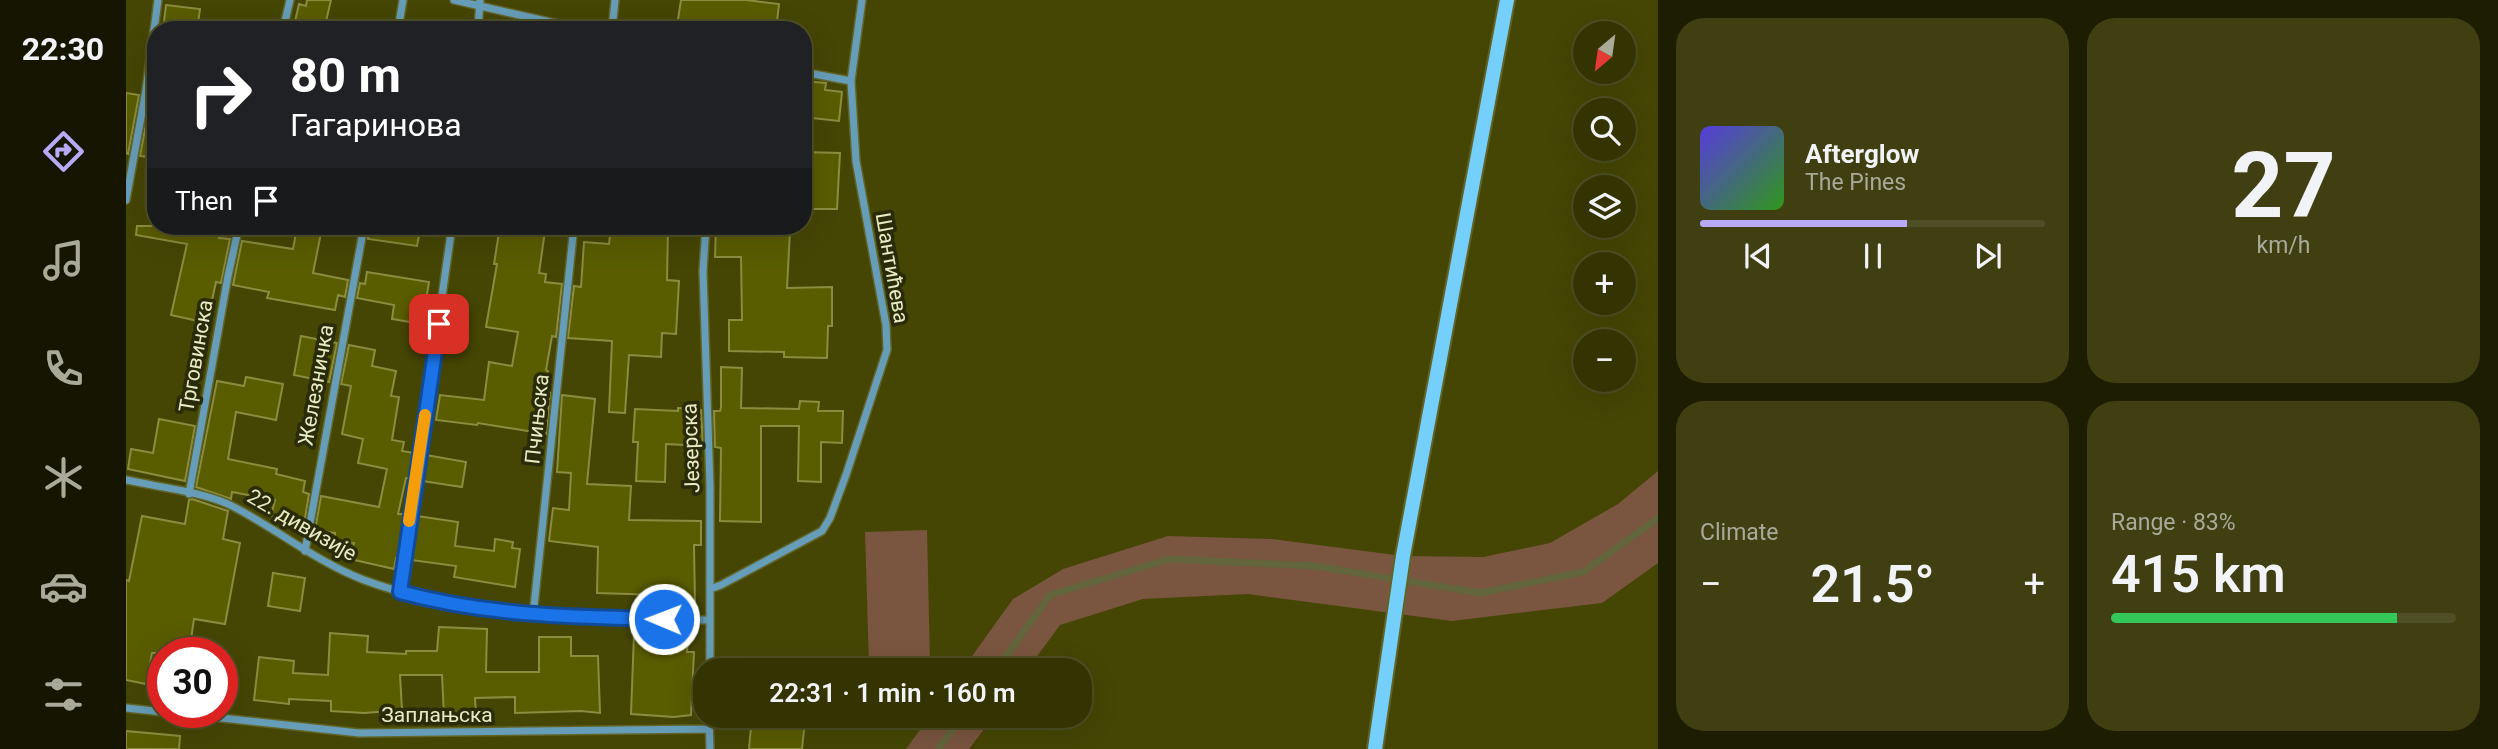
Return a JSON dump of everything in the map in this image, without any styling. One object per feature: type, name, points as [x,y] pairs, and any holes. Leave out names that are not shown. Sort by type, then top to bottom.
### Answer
[{"type":"main road","points":[[1375,749],[1402,556],[1507,0]]},
{"type":"street","points":[[155,21],[158,0]]},
{"type":"street","points":[[285,21],[290,0]]},
{"type":"street","points":[[400,21],[403,0]]},
{"type":"street","points":[[454,0],[480,3],[550,21]]},
{"type":"street","points":[[613,21],[615,0]]},
{"type":"street","name":"Шантићева","points":[[710,589],[760,566],[822,531],[842,485],[887,350],[886,325],[856,161],[851,81],[862,0]]},
{"type":"street","points":[[479,21],[480,3]]},
{"type":"street","points":[[126,200],[147,69]]},
{"type":"street","points":[[812,74],[851,81]]},
{"type":"street","name":"Трговинска","points":[[189,494],[237,235]]},
{"type":"street","name":"Железничка","points":[[305,551],[361,235]]},
{"type":"street","points":[[400,592],[451,235]]},
{"type":"street","name":"Пчињска","points":[[533,615],[573,235]]},
{"type":"street","name":"Језерска","points":[[705,235],[703,271],[710,486],[710,658]]},
{"type":"street","name":"22. дивизије","points":[[126,480],[232,505],[305,551],[362,579],[449,605],[533,615],[710,620]]},
{"type":"street","name":"Заплањска","points":[[126,708],[147,710]]},
{"type":"street","name":"Заплањска","points":[[238,720],[359,733],[709,729]]},
{"type":"street","points":[[709,729],[710,749]]},
{"type":"shaded area","points":[[1658,471],[1658,563],[1602,603],[1452,621],[1248,594],[1143,599],[1060,625],[1036,658],[971,658],[1013,599],[1063,569],[1168,536],[1272,539],[1403,556],[1483,557],[1550,543],[1618,504]]},
{"type":"shaded area","points":[[927,530],[930,658],[869,658],[865,532]]},
{"type":"shaded area","points":[[921,728],[985,728],[969,749],[906,749]]},
{"type":"building","points":[[307,0],[331,0],[326,21],[295,21],[299,4],[306,6]]},
{"type":"building","points":[[681,0],[746,0],[779,4],[777,21],[678,21]]},
{"type":"building","points":[[166,5],[200,9],[198,21],[164,21]]},
{"type":"building","points":[[812,82],[826,83],[825,90],[842,92],[839,121],[812,118]]},
{"type":"building","points":[[126,93],[139,95],[128,154],[126,153]]},
{"type":"building","points":[[147,118],[147,157],[140,156]]},
{"type":"building","points":[[812,152],[840,153],[837,209],[812,209]]},
{"type":"building","points":[[137,226],[147,226],[147,235],[220,235],[219,238],[230,239],[221,283],[216,282],[207,323],[171,315],[187,244],[136,235]]},
{"type":"building","points":[[296,235],[321,235],[313,273],[348,280],[345,297],[338,295],[335,310],[267,298],[269,292],[233,285],[242,241],[293,249]]},
{"type":"building","points":[[369,235],[419,235],[417,246],[368,239]]},
{"type":"building","points":[[499,235],[544,235],[539,273],[546,274],[545,282],[562,284],[556,337],[552,336],[546,370],[545,393],[550,393],[546,434],[478,423],[436,420],[440,395],[484,400],[489,362],[512,366],[518,332],[486,327],[497,264],[494,264]]},
{"type":"building","points":[[610,235],[668,235],[667,280],[679,281],[676,334],[662,333],[661,357],[629,355],[625,413],[609,412],[612,341],[568,338],[574,286],[581,287],[584,242],[609,244]]},
{"type":"building","points":[[716,235],[790,235],[787,288],[832,287],[832,326],[828,326],[827,358],[784,357],[784,352],[729,351],[729,320],[742,320],[741,257],[715,257]]},
{"type":"building","points":[[367,272],[429,282],[422,324],[392,319],[394,305],[357,298],[360,283],[365,284]]},
{"type":"building","points":[[301,336],[337,343],[329,382],[294,375]]},
{"type":"building","points":[[349,345],[375,350],[372,366],[396,371],[391,396],[399,397],[392,440],[404,442],[402,451],[414,453],[410,479],[406,478],[398,514],[405,514],[399,558],[396,558],[394,569],[350,559],[354,543],[335,540],[335,533],[315,531],[321,496],[379,507],[387,469],[358,463],[363,439],[342,434],[351,386],[341,384]]},
{"type":"building","points":[[721,367],[742,368],[741,408],[799,409],[800,401],[819,402],[818,411],[843,411],[842,443],[821,442],[821,482],[798,481],[799,426],[761,426],[761,522],[720,521],[721,448],[715,447],[714,411],[720,411],[721,408]]},
{"type":"building","points":[[246,377],[283,384],[276,420],[236,412],[228,459],[277,469],[276,474],[305,481],[303,492],[309,494],[303,530],[281,525],[282,518],[271,516],[275,500],[232,492],[231,499],[196,487],[217,381],[244,386]]},
{"type":"building","points":[[562,395],[595,399],[587,484],[631,486],[629,520],[701,521],[701,545],[694,545],[695,603],[660,604],[660,595],[597,593],[598,547],[549,541],[553,508],[569,510],[571,473],[557,472]]},
{"type":"building","points":[[678,408],[701,410],[703,446],[666,444],[665,482],[636,481],[638,442],[633,442],[635,409],[678,411]]},
{"type":"building","points":[[159,419],[195,426],[185,481],[128,469],[131,449],[153,453]]},
{"type":"building","points":[[426,455],[466,462],[462,487],[422,481]]},
{"type":"building","points":[[189,500],[228,511],[223,539],[240,543],[225,624],[194,619],[191,637],[147,637],[146,684],[126,680],[126,580],[129,581],[142,516],[185,524]]},
{"type":"building","points":[[417,516],[458,522],[455,546],[494,551],[495,539],[513,542],[512,548],[520,549],[515,587],[454,577],[456,566],[411,560]]},
{"type":"building","points":[[273,573],[305,578],[300,611],[268,606]]},
{"type":"building","points":[[439,627],[487,629],[486,672],[539,672],[539,637],[571,637],[571,656],[598,656],[600,713],[515,713],[515,697],[475,698],[476,714],[444,716],[442,675],[400,675],[402,710],[364,713],[331,711],[331,701],[289,699],[289,704],[254,700],[259,657],[294,661],[293,673],[328,675],[330,633],[368,636],[367,652],[406,654],[406,651],[437,651]]},
{"type":"building","points":[[634,634],[688,637],[687,652],[694,652],[691,715],[674,717],[631,714]]},
{"type":"building","points":[[751,728],[804,728],[802,749],[749,749]]},
{"type":"building","points":[[126,731],[180,736],[179,749],[126,749]]},
{"type":"waterway","points":[[1005,658],[1050,595],[1169,559],[1315,566],[1480,593],[1583,572],[1658,518]]},
{"type":"waterway","points":[[938,749],[954,728]]},
{"type":"slow traffic","points":[[409,521],[425,415]]},
{"type":"route","points":[[439,324],[400,592],[449,605],[533,615],[664,619]]}]
